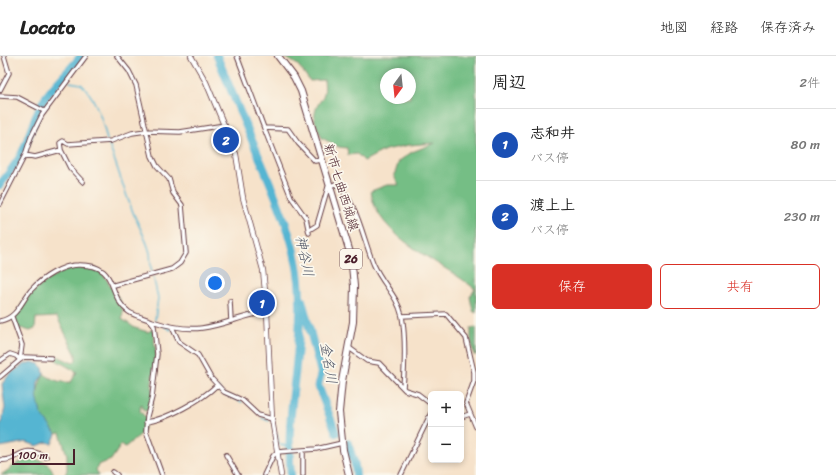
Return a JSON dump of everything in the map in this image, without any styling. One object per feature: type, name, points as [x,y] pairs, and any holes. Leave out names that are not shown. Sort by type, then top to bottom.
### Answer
[{"type":"main road","name":"新市七曲西城線","points":[[278,56],[301,90],[351,256],[354,286],[353,322],[340,397],[342,443],[349,475]]},
{"type":"street","points":[[0,90],[9,73],[4,56]]},
{"type":"street","points":[[0,204],[25,155],[41,110],[86,56]]},
{"type":"street","points":[[114,285],[172,269],[180,263],[186,252],[182,205],[173,194],[169,179],[155,161],[149,146],[136,85],[129,71],[117,56]]},
{"type":"street","points":[[191,56],[206,82],[236,154],[243,198],[263,270],[267,312],[272,419],[278,452],[280,475]]},
{"type":"street","points":[[237,56],[291,197],[306,218],[309,232],[317,225],[330,185],[335,184],[340,187],[349,198],[374,266],[387,288],[396,299],[402,316],[406,351],[403,387]]},
{"type":"street","points":[[0,96],[17,97],[41,110]]},
{"type":"street","points":[[83,182],[70,168],[61,150],[60,143],[63,141],[68,144],[111,141],[132,133],[146,131],[180,132],[225,125]]},
{"type":"street","points":[[264,128],[288,129],[315,161],[322,160]]},
{"type":"street","points":[[25,155],[35,157],[61,150]]},
{"type":"street","points":[[0,321],[12,317],[31,290],[58,270],[68,266],[78,265],[99,268],[106,273],[114,285],[121,304],[129,312],[149,320],[172,326],[201,328],[267,312]]},
{"type":"street","points":[[230,301],[232,321]]},
{"type":"street","points":[[402,316],[446,314],[466,338],[474,372],[474,381],[466,403],[476,427]]},
{"type":"street","points":[[12,317],[22,345],[20,360]]},
{"type":"street","points":[[149,320],[154,326],[157,354],[152,397],[146,422],[146,431],[162,475]]},
{"type":"street","points":[[172,326],[179,342],[198,355],[211,378],[224,392],[242,400],[258,415],[272,419]]},
{"type":"street","points":[[348,347],[366,361],[379,363],[405,390],[418,394],[428,402]]},
{"type":"street","points":[[0,361],[10,354],[16,356],[20,360]]},
{"type":"street","points":[[0,377],[24,357],[51,358]]},
{"type":"street","points":[[146,422],[190,405],[209,394],[217,385]]},
{"type":"street","points":[[464,416],[470,414]]},
{"type":"street","points":[[401,475],[428,419]]},
{"type":"street","points":[[264,475],[273,456],[278,452],[303,450],[342,443]]},
{"type":"street","points":[[0,460],[7,460],[25,450],[40,453],[46,457]]},
{"type":"street","points":[[303,450],[303,475]]},
{"type":"street","points":[[226,455],[238,475]]},
{"type":"street","points":[[113,472],[117,475]]},
{"type":"green space","points":[[283,56],[476,56],[476,313],[473,311],[470,297],[475,289],[412,247],[397,235],[384,222],[375,207],[371,191],[387,185],[399,185],[394,176],[399,161],[412,152],[435,143],[409,145],[385,150],[364,161],[357,154],[348,155],[347,148],[339,147],[322,138],[316,123],[315,113],[316,108],[323,96],[325,87],[324,80],[310,81],[298,65]]},
{"type":"green space","points":[[70,268],[95,268],[101,271],[120,300],[123,311],[122,319],[135,328],[148,332],[153,329],[156,354],[152,383],[153,397],[151,410],[144,411],[141,404],[140,411],[146,418],[142,432],[125,447],[121,445],[111,460],[98,465],[96,470],[99,475],[65,475],[67,470],[67,455],[60,433],[56,434],[43,419],[39,409],[37,399],[38,388],[44,374],[57,381],[71,382],[77,372],[56,360],[57,356],[73,363],[76,360],[76,355],[57,317],[36,318],[35,329],[30,331],[21,328],[19,332],[15,322],[17,312],[29,296],[45,282]]},
{"type":"green space","points":[[476,327],[476,355],[474,355],[471,340],[471,328]]},
{"type":"green space","points":[[33,459],[49,465],[54,475],[1,475],[18,463]]},
{"type":"water","points":[[32,362],[39,364],[43,368],[44,374],[38,382],[37,395],[41,414],[56,434],[52,444],[47,442],[37,446],[26,442],[0,447],[0,427],[5,408],[2,384],[15,370]]},
{"type":"waterway","points":[[0,185],[21,155],[36,116],[46,96],[81,56]]},
{"type":"waterway","name":"神谷川","points":[[217,56],[280,208],[290,236],[297,266],[300,305],[290,427],[291,475]]},
{"type":"waterway","points":[[64,77],[67,80]]},
{"type":"waterway","points":[[70,82],[81,84],[91,96],[101,118],[107,140]]},
{"type":"waterway","points":[[108,143],[133,213],[144,235],[150,253],[152,272]]},
{"type":"waterway","points":[[153,275],[158,298],[155,320]]},
{"type":"waterway","name":"金名川","points":[[302,300],[321,373],[318,385],[336,433]]},
{"type":"waterway","points":[[164,326],[171,330]]},
{"type":"waterway","points":[[218,388],[222,393],[242,402]]},
{"type":"waterway","points":[[262,418],[269,421]]},
{"type":"waterway","points":[[277,434],[279,444],[289,447]]},
{"type":"waterway","name":"金名川","points":[[348,443],[355,465],[356,475]]},
{"type":"place","name":"渡上上","points":[[226,140]]},
{"type":"place","name":"志和井","points":[[262,303]]}]
